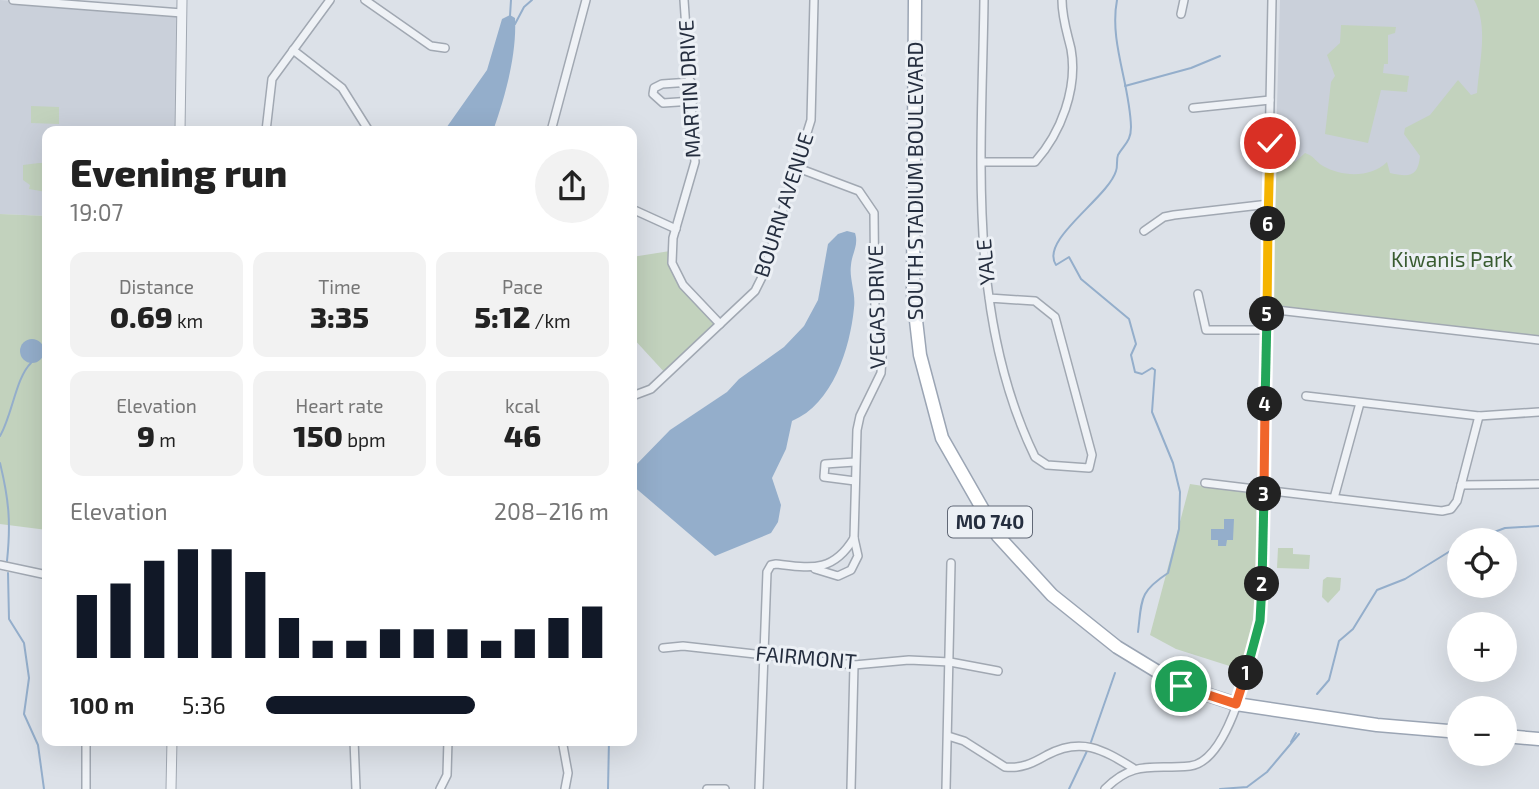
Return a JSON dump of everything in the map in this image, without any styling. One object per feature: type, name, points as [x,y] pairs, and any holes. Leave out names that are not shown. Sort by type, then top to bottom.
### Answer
[{"type":"main road","name":"SOUTH STADIUM BOULEVARD","points":[[915,0],[913,294],[920,355],[942,438],[998,536],[1052,595],[1117,647],[1181,686],[1236,704],[1377,725],[1447,731]]},
{"type":"main road","points":[[1517,737],[1539,739]]},
{"type":"street","points":[[16,0],[103,3],[182,13]]},
{"type":"street","points":[[180,126],[182,0]]},
{"type":"street","points":[[267,126],[272,79],[330,0]]},
{"type":"street","points":[[365,0],[431,46],[445,48]]},
{"type":"street","points":[[552,126],[586,0]]},
{"type":"street","name":"MARTIN DRIVE","points":[[684,0],[695,162],[671,250],[676,274],[720,324]]},
{"type":"street","name":"BOURN AVENUE","points":[[637,394],[651,389],[755,291],[762,277],[798,168],[810,120],[814,0]]},
{"type":"street","name":"YALE","points":[[984,0],[982,222],[989,298],[1002,373],[1035,457],[1047,466],[1080,470],[1091,466],[1092,456],[1055,317],[1035,301],[989,298]]},
{"type":"street","points":[[982,162],[1035,162],[1070,101],[1072,59],[1063,24],[1062,0]]},
{"type":"street","points":[[1181,14],[1184,0]]},
{"type":"street","points":[[948,736],[964,741],[1005,767],[1031,764],[1070,745],[1087,746],[1133,768],[1192,766],[1206,761],[1217,749],[1236,704],[1260,621],[1272,0]]},
{"type":"street","points":[[293,50],[342,88],[366,126]]},
{"type":"street","points":[[691,82],[662,84],[654,88],[653,94],[663,103],[692,101]]},
{"type":"street","points":[[1193,108],[1270,100]]},
{"type":"street","name":"VEGAS DRIVE","points":[[763,654],[766,572],[771,565],[815,568],[838,576],[851,570],[858,556],[854,538],[855,462],[860,416],[881,373],[882,357],[875,311],[874,213],[859,191],[798,168]]},
{"type":"street","points":[[1144,231],[1156,222],[1174,215],[1269,204]]},
{"type":"street","points":[[637,211],[676,229]]},
{"type":"street","points":[[1198,294],[1206,330],[1266,330]]},
{"type":"street","points":[[1267,309],[1539,340]]},
{"type":"street","points":[[1306,396],[1479,416],[1539,412]]},
{"type":"street","points":[[1334,498],[1360,403]]},
{"type":"street","points":[[1205,483],[1442,511],[1451,509],[1457,501],[1479,416]]},
{"type":"street","points":[[855,462],[831,462],[825,464],[822,471],[824,477],[830,480],[855,481]]},
{"type":"street","points":[[1461,485],[1539,484]]},
{"type":"street","points":[[815,568],[831,563],[846,551],[854,538]]},
{"type":"street","points":[[946,789],[951,563]]},
{"type":"street","points":[[0,565],[42,574]]},
{"type":"street","name":"FAIRMONT","points":[[663,648],[683,646],[854,665],[909,660],[950,662],[998,671]]},
{"type":"street","points":[[759,789],[763,654]]},
{"type":"street","points":[[851,789],[854,665]]},
{"type":"street","points":[[86,746],[86,789]]},
{"type":"street","points":[[171,789],[172,746]]},
{"type":"street","points":[[354,746],[356,789]]},
{"type":"street","points":[[440,789],[447,775],[448,746]]},
{"type":"street","points":[[563,746],[568,773],[565,789]]},
{"type":"street","points":[[1105,789],[1133,768]]},
{"type":"street","points":[[707,789],[725,789]]},
{"type":"shaded area","points":[[0,0],[182,13],[180,126],[42,126],[42,216],[0,214]]},
{"type":"shaded area","points":[[1280,0],[1491,0],[1487,193],[1275,176]]},
{"type":"green space","name":"Kiwanis Park","points":[[1474,0],[1539,0],[1539,340],[1267,309],[1270,143],[1285,143],[1287,153],[1295,162],[1305,153],[1331,170],[1347,174],[1373,171],[1387,162],[1390,173],[1407,175],[1414,172],[1420,156],[1404,134],[1405,128],[1430,115],[1458,80],[1471,95],[1477,93],[1482,33],[1479,10]]},
{"type":"green space","points":[[1341,25],[1396,27],[1395,33],[1388,35],[1388,64],[1384,64],[1383,73],[1409,76],[1407,92],[1381,90],[1368,143],[1325,134],[1331,82],[1335,76],[1327,55],[1340,43]]},
{"type":"green space","points":[[31,106],[59,107],[59,124],[31,123]]},
{"type":"green space","points":[[42,163],[42,191],[29,189],[30,185],[23,180],[23,165]]},
{"type":"green space","points":[[0,214],[42,216],[42,529],[0,524]]},
{"type":"green space","points":[[670,251],[675,275],[720,324],[666,374],[637,342],[637,256]]},
{"type":"green space","points":[[1190,484],[1256,494],[1255,605],[1247,648],[1239,669],[1176,649],[1150,635]]},
{"type":"green space","points":[[1278,548],[1293,548],[1293,554],[1310,555],[1309,569],[1277,568]]},
{"type":"green space","points":[[1327,577],[1341,578],[1340,590],[1328,603],[1322,597],[1323,580]]},
{"type":"water","points":[[510,15],[515,18],[515,32],[506,90],[495,126],[448,126],[487,70],[502,19]]},
{"type":"water","points":[[847,231],[855,233],[856,241],[851,265],[854,302],[852,324],[837,373],[818,402],[792,421],[786,449],[772,478],[781,505],[778,522],[771,533],[715,556],[637,489],[637,464],[670,430],[727,392],[739,379],[784,347],[804,326],[818,300],[828,244],[838,234]]},
{"type":"water","points":[[32,339],[41,342],[41,360],[32,363],[23,360],[20,351],[23,342]]},
{"type":"water","points":[[1224,519],[1234,519],[1233,540],[1227,540],[1226,546],[1218,546],[1218,540],[1211,540],[1211,529],[1224,529]]},
{"type":"waterway","points":[[510,16],[511,0]]},
{"type":"waterway","points":[[515,24],[524,7],[532,0]]},
{"type":"waterway","points":[[1117,0],[1116,32],[1130,111],[1130,136],[1118,155],[1117,169],[1110,182],[1065,231],[1053,255],[1056,265],[1069,257],[1081,279],[1129,319],[1136,344],[1131,355],[1135,372],[1142,374],[1152,368],[1155,370],[1152,412],[1173,463],[1180,492],[1179,529],[1168,573],[1152,586],[1144,597],[1138,632]]},
{"type":"waterway","points":[[1125,86],[1191,68],[1220,56]]},
{"type":"waterway","points":[[0,436],[22,378],[31,363]]},
{"type":"waterway","points":[[0,463],[8,512],[7,561]]},
{"type":"waterway","points":[[1505,528],[1539,526]]},
{"type":"waterway","points":[[1317,694],[1329,680],[1339,641],[1353,629],[1377,590],[1405,579],[1447,553]]},
{"type":"waterway","points":[[8,573],[9,619],[24,643],[29,678],[24,714],[38,745],[44,789]]},
{"type":"waterway","points":[[1091,742],[1115,673]]},
{"type":"waterway","points":[[1291,742],[1296,733]]},
{"type":"waterway","points":[[1220,789],[1247,787],[1267,772],[1299,734]]},
{"type":"waterway","points":[[608,789],[609,746]]},
{"type":"waterway","points":[[1069,789],[1087,751]]},
{"type":"route","points":[[1181,686],[1236,704],[1260,621],[1270,143]]}]
